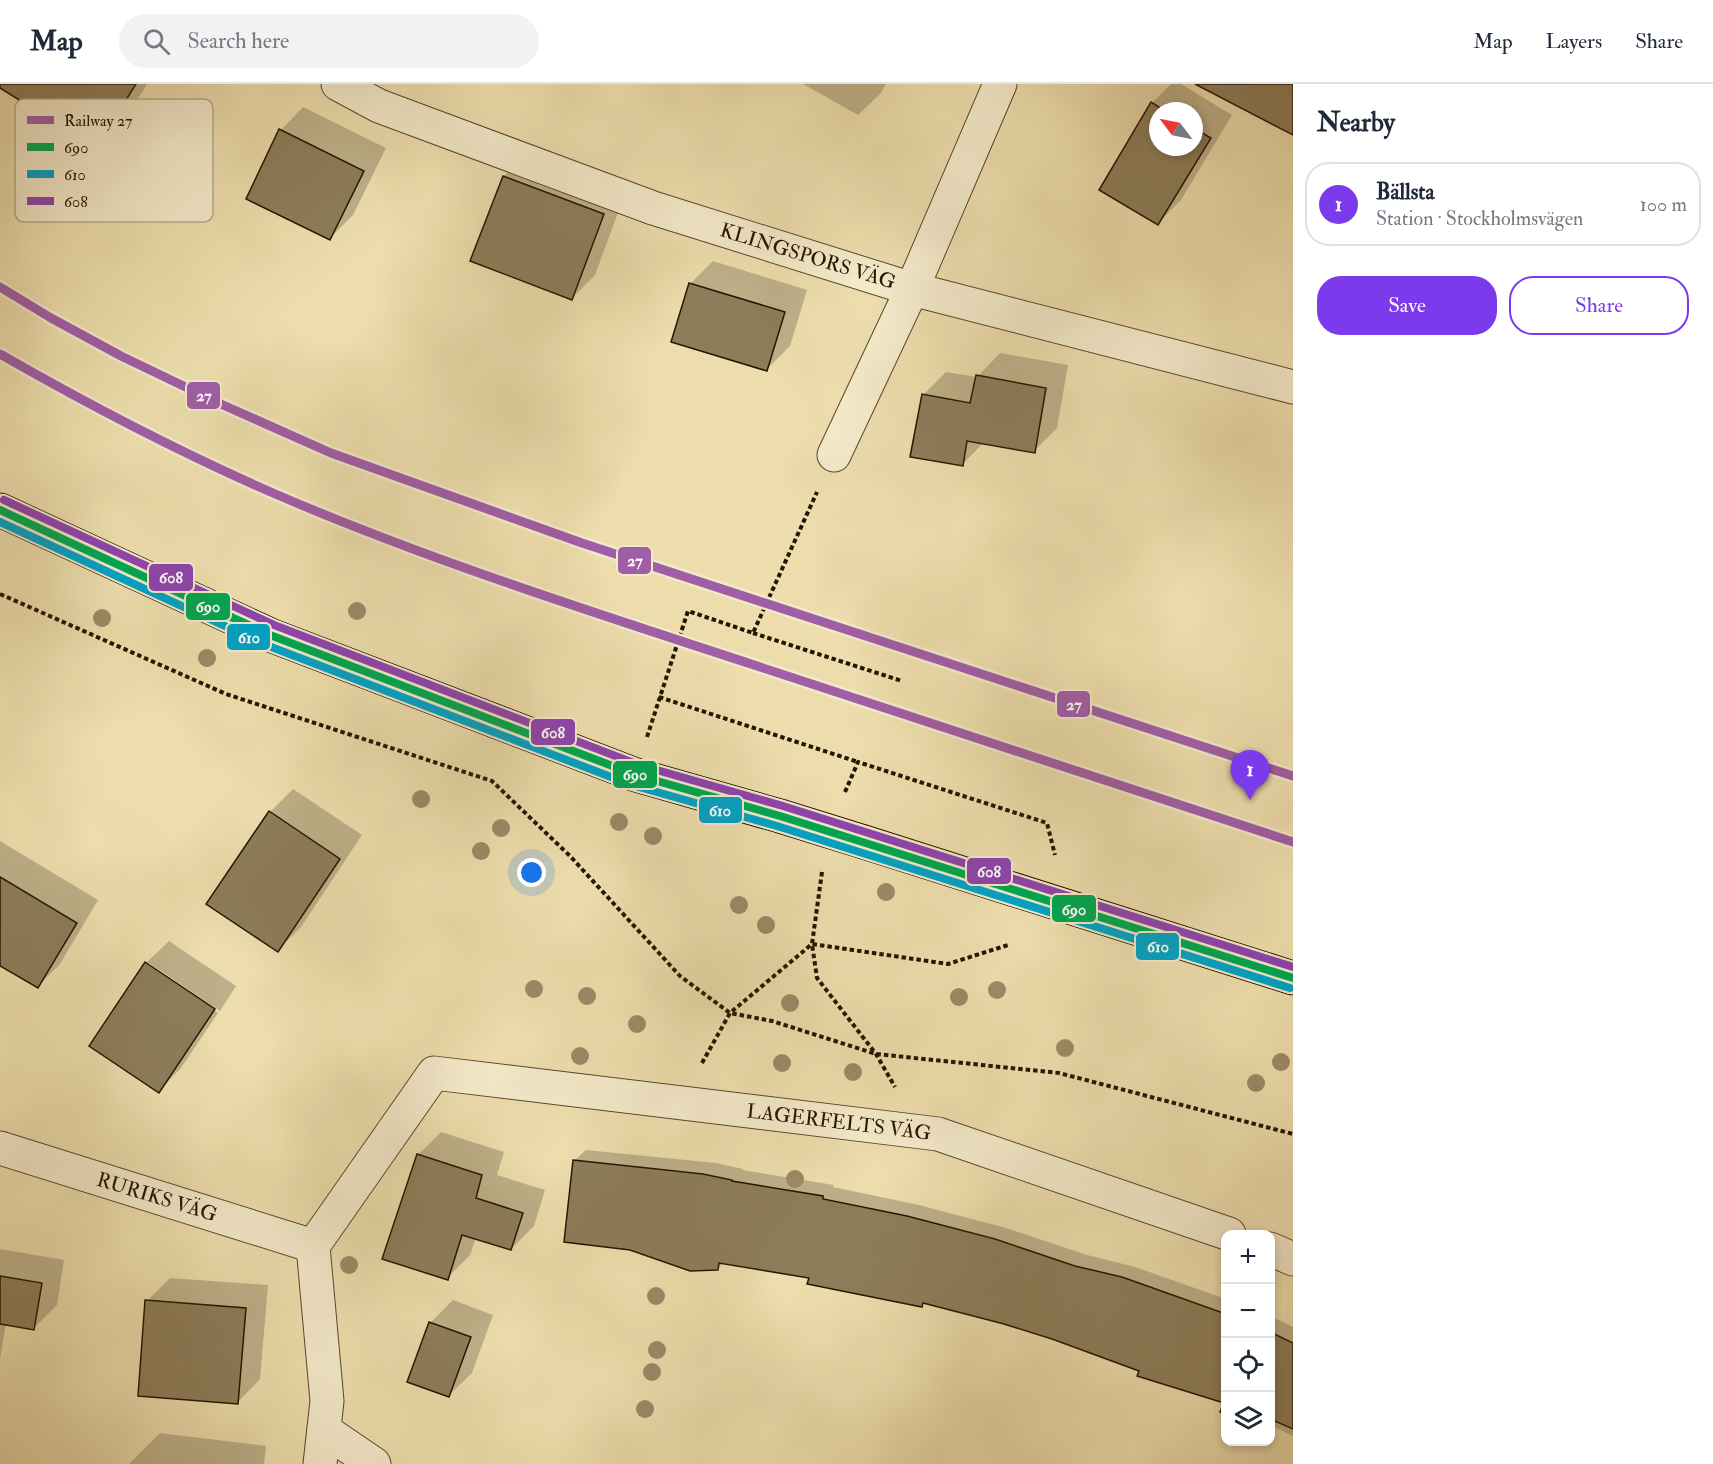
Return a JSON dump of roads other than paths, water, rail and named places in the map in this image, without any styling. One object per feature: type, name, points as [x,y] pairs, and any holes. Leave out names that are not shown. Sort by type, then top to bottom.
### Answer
[{"type":"main road","points":[[0,510],[270,635],[636,775],[780,816],[1293,978]]},
{"type":"street","name":"KLINGSPORS VÄG","points":[[338,84],[379,106],[653,208],[912,289],[1293,387]]},
{"type":"street","points":[[834,454],[912,289],[1000,84]]},
{"type":"street","name":"LAGERFELTS VÄG","points":[[314,1246],[434,1072],[938,1134],[1221,1231]]},
{"type":"street","name":"RURIKS VÄG","points":[[0,1148],[314,1246]]},
{"type":"street","points":[[314,1246],[327,1401],[320,1464]]},
{"type":"street","points":[[1275,1251],[1293,1259]]},
{"type":"street","points":[[324,1431],[374,1464]]},
{"type":"rail line","name":"27","points":[[0,287],[121,356],[331,453],[582,543],[1293,776]]},
{"type":"rail line","name":"27","points":[[0,354],[101,410],[203,461],[273,493],[390,541],[570,604],[1293,842]]},
{"type":"place","name":"Bällsta","points":[[1250,800]]}]
